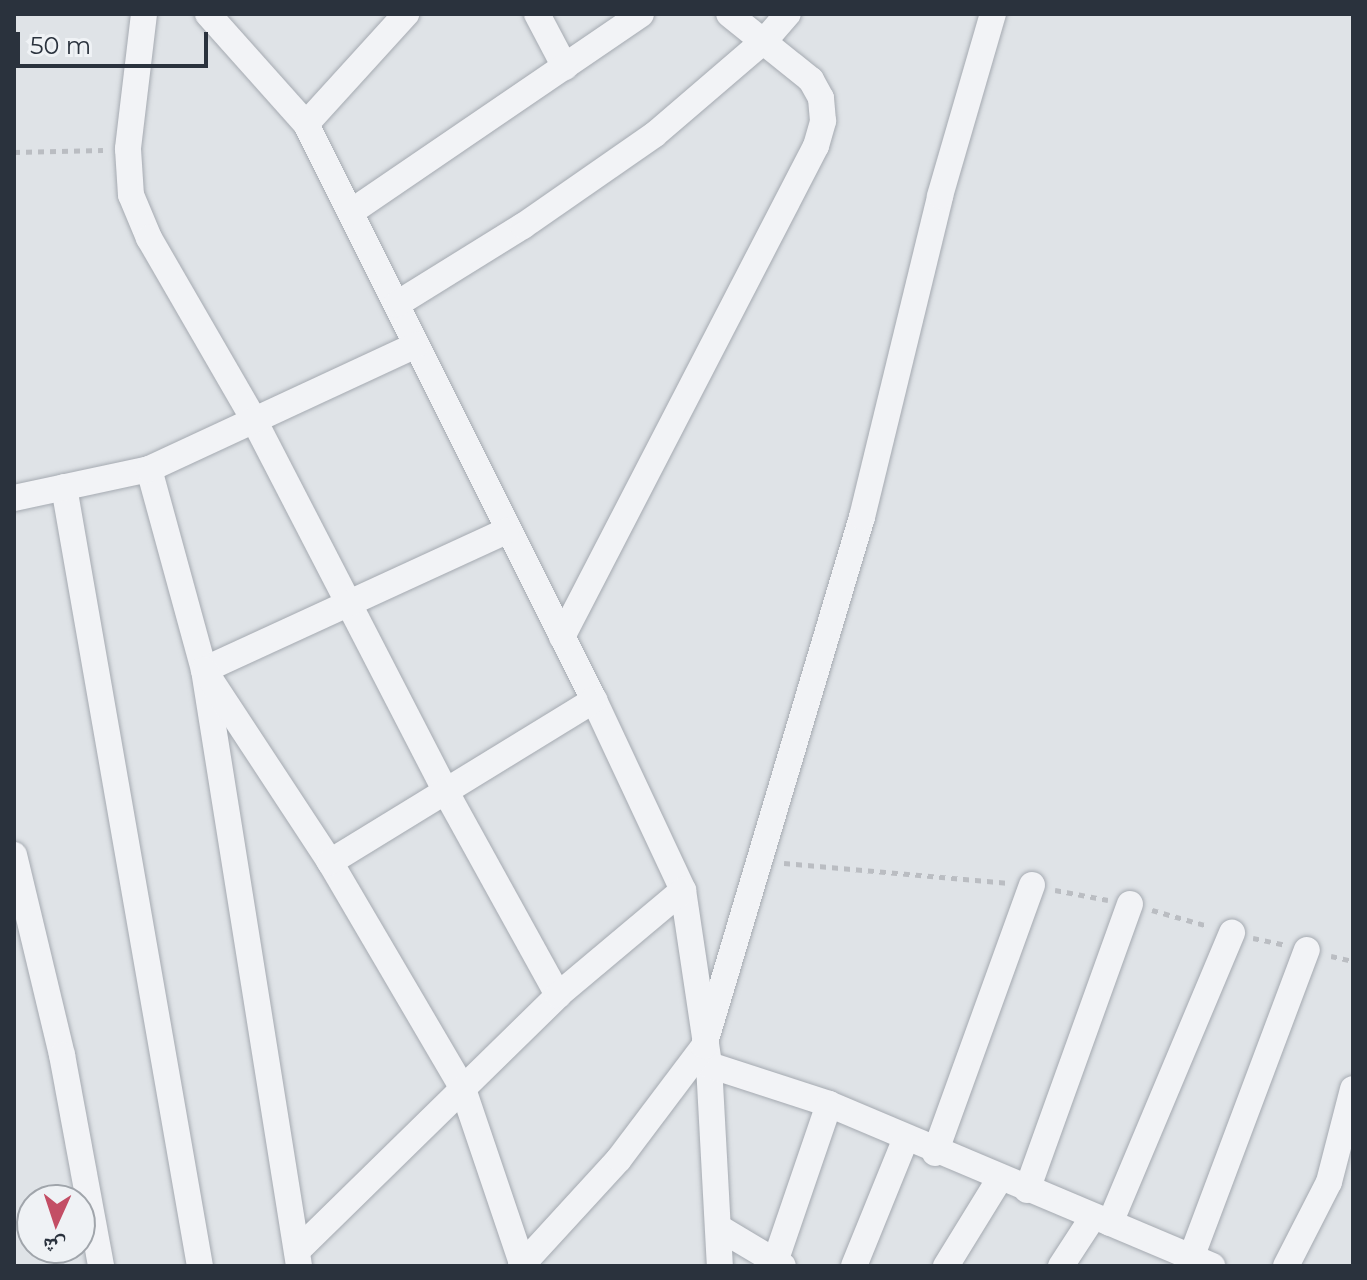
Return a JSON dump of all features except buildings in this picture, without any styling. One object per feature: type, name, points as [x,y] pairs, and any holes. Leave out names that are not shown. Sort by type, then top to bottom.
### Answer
[{"type":"street","points":[[144,14],[128,149],[131,195],[149,238],[254,420],[447,794],[558,995]]},
{"type":"street","points":[[208,14],[306,124],[506,531],[594,700],[683,890],[707,1056],[721,1229],[720,1266]]},
{"type":"street","points":[[306,124],[406,14]]},
{"type":"street","points":[[537,14],[565,67]]},
{"type":"street","points":[[351,212],[641,14]]},
{"type":"street","points":[[562,637],[816,146],[823,121],[821,98],[811,80],[766,39],[729,14]]},
{"type":"street","points":[[397,304],[632,150],[766,39],[788,14]]},
{"type":"street","points":[[204,670],[330,862],[463,1089],[522,1265],[707,1056],[758,861],[862,517],[940,196],[993,14]]},
{"type":"street","points":[[14,498],[149,469],[416,345]]},
{"type":"street","points":[[149,469],[204,670],[298,1259]]},
{"type":"street","points":[[64,487],[200,1266]]},
{"type":"street","points":[[204,670],[349,599],[506,531]]},
{"type":"street","points":[[330,862],[447,794],[594,700]]},
{"type":"street","points":[[14,855],[62,1055],[101,1266]]},
{"type":"street","points":[[935,1153],[1032,885]]},
{"type":"street","points":[[298,1259],[558,995],[683,890]]},
{"type":"street","points":[[1027,1190],[1130,904]]},
{"type":"street","points":[[1061,1266],[1102,1220],[1232,933]]},
{"type":"street","points":[[707,1056],[829,1104],[999,1180],[1102,1220],[1186,1260],[1307,950]]},
{"type":"street","points":[[1286,1266],[1329,1182],[1353,1089]]},
{"type":"street","points":[[721,1229],[779,1264],[829,1104]]},
{"type":"street","points":[[854,1266],[906,1138]]},
{"type":"street","points":[[946,1266],[999,1180]]},
{"type":"path","points":[[14,152],[128,149]]},
{"type":"path","points":[[758,861],[1032,885],[1130,904],[1232,933],[1353,961]]}]
